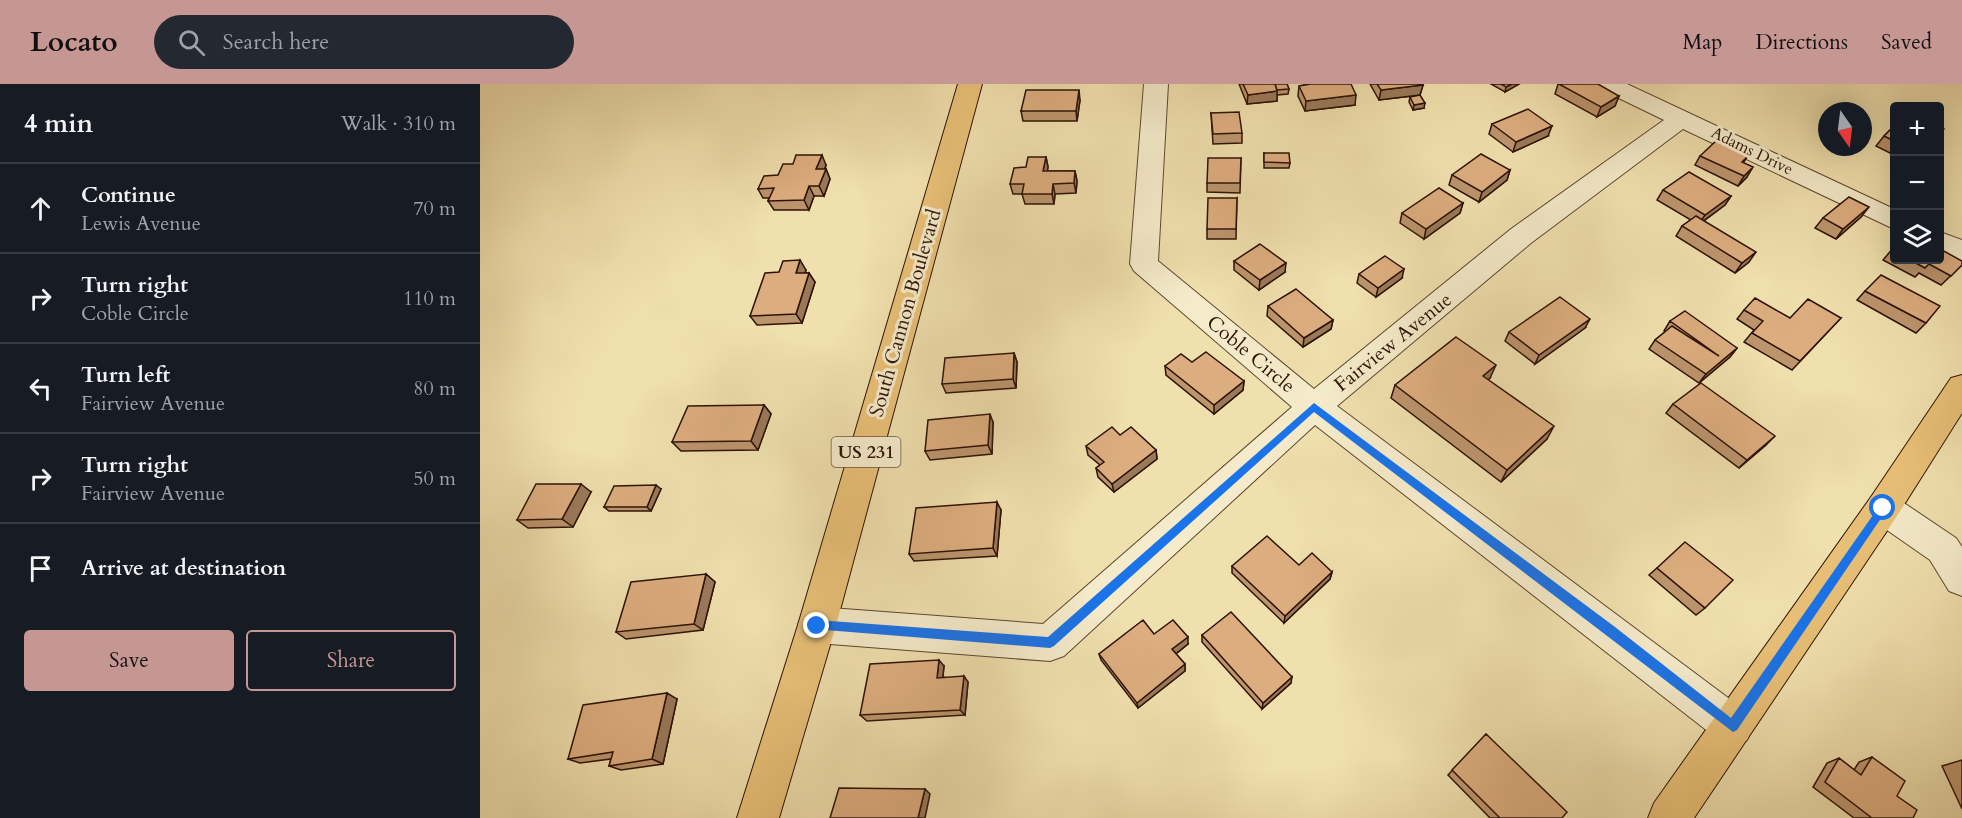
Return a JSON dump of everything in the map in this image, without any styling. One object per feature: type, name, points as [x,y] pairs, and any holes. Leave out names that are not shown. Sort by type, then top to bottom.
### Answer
[{"type":"main road","name":"South Cannon Boulevard","points":[[759,818],[817,626],[970,84]]},
{"type":"main road","points":[[1668,818],[1883,508],[1962,387]]},
{"type":"street","name":"Coble Circle","points":[[1156,84],[1144,264],[1314,407],[1733,726]]},
{"type":"street","name":"Adams Drive","points":[[1608,84],[1890,218]]},
{"type":"street","name":"Fairview Avenue","points":[[817,626],[1050,643],[1314,407],[1521,236],[1683,118]]},
{"type":"street","points":[[1944,243],[1962,252]]},
{"type":"street","points":[[1883,508],[1943,549],[1962,579]]},
{"type":"building","points":[[1243,84],[1275,84],[1277,91],[1248,95]]},
{"type":"building","points":[[1275,84],[1287,84],[1289,89],[1277,90]]},
{"type":"building","points":[[1351,84],[1356,95],[1306,101],[1299,86]]},
{"type":"building","points":[[1377,84],[1422,84],[1423,85],[1381,90]]},
{"type":"building","points":[[1559,84],[1598,84],[1619,96],[1601,107]]},
{"type":"building","points":[[1026,90],[1079,90],[1076,111],[1021,111]]},
{"type":"building","points":[[1420,95],[1425,103],[1414,105],[1410,97]]},
{"type":"building","points":[[1528,109],[1552,126],[1516,142],[1492,124]]},
{"type":"building","points":[[1239,112],[1242,133],[1213,134],[1211,113]]},
{"type":"building","points":[[1890,130],[1890,139],[1884,136]]},
{"type":"building","points":[[1716,141],[1748,156],[1742,162],[1753,167],[1744,176],[1700,156]]},
{"type":"building","points":[[1264,153],[1289,153],[1290,163],[1264,162]]},
{"type":"building","points":[[1481,154],[1510,170],[1482,192],[1452,175]]},
{"type":"building","points":[[796,155],[822,155],[816,169],[826,169],[819,186],[809,186],[804,200],[768,201],[774,188],[758,189],[764,176],[778,175],[783,164],[793,164]]},
{"type":"building","points":[[1028,157],[1046,157],[1043,171],[1075,171],[1074,183],[1053,184],[1052,194],[1022,194],[1024,184],[1010,184],[1014,168],[1026,167]]},
{"type":"building","points":[[1208,158],[1241,158],[1240,183],[1207,183]]},
{"type":"building","points":[[1689,172],[1731,196],[1705,215],[1663,190]]},
{"type":"building","points":[[1439,188],[1463,203],[1426,229],[1402,213]]},
{"type":"building","points":[[1849,197],[1869,207],[1843,229],[1823,218]]},
{"type":"building","points":[[1208,198],[1237,198],[1236,229],[1207,229]]},
{"type":"building","points":[[1696,216],[1756,252],[1742,263],[1682,226]]},
{"type":"building","points":[[1260,244],[1286,263],[1260,280],[1234,261]]},
{"type":"building","points":[[1944,251],[1962,261],[1962,265],[1951,276],[1929,264],[1944,264]]},
{"type":"building","points":[[1385,256],[1404,269],[1378,288],[1359,274]]},
{"type":"building","points":[[800,260],[796,273],[809,273],[796,314],[750,316],[765,273],[779,272],[783,261]]},
{"type":"building","points":[[1918,264],[1929,264],[1925,268]]},
{"type":"building","points":[[1881,275],[1940,306],[1926,323],[1865,291]]},
{"type":"building","points":[[1296,289],[1333,320],[1304,338],[1268,306]]},
{"type":"building","points":[[1560,297],[1590,319],[1539,355],[1509,332]]},
{"type":"building","points":[[1755,298],[1790,318],[1808,299],[1841,318],[1800,361],[1752,333],[1763,321],[1744,310]]},
{"type":"building","points":[[1685,311],[1737,348],[1706,374],[1655,340],[1672,326],[1719,356],[1670,321]]},
{"type":"building","points":[[1456,337],[1496,365],[1483,376],[1554,426],[1507,470],[1395,385]]},
{"type":"building","points":[[1206,352],[1244,381],[1214,405],[1165,366],[1181,354],[1192,362]]},
{"type":"building","points":[[1014,353],[1013,379],[942,384],[945,358]]},
{"type":"building","points":[[1701,383],[1775,436],[1747,460],[1673,404]]},
{"type":"building","points":[[764,405],[751,441],[672,442],[688,406]]},
{"type":"building","points":[[990,414],[988,445],[925,451],[928,420]]},
{"type":"building","points":[[1112,427],[1120,435],[1131,427],[1156,450],[1112,484],[1096,468],[1104,462],[1086,446]]},
{"type":"building","points":[[536,484],[581,484],[562,519],[517,520]]},
{"type":"building","points":[[656,485],[647,507],[604,507],[614,486]]},
{"type":"building","points":[[997,502],[993,548],[909,554],[916,508]]},
{"type":"building","points":[[1267,536],[1299,565],[1312,553],[1332,572],[1285,616],[1232,566]]},
{"type":"building","points":[[1685,542],[1733,580],[1705,608],[1657,568]]},
{"type":"building","points":[[706,574],[694,624],[616,632],[631,582]]},
{"type":"building","points":[[1231,612],[1292,677],[1263,703],[1202,635]]},
{"type":"building","points":[[1143,620],[1154,634],[1173,620],[1188,637],[1172,649],[1185,664],[1137,703],[1099,654]]},
{"type":"building","points":[[939,660],[937,678],[964,676],[960,710],[860,715],[870,664]]},
{"type":"building","points":[[667,693],[652,759],[609,766],[613,752],[568,759],[583,705]]},
{"type":"building","points":[[1486,734],[1567,812],[1562,818],[1500,818],[1452,770]]},
{"type":"building","points":[[1872,757],[1905,781],[1897,796],[1917,810],[1913,818],[1872,818],[1825,782],[1839,758],[1861,775]]},
{"type":"building","points":[[839,788],[925,789],[918,818],[830,818]]},
{"type":"route","points":[[817,626],[1050,643],[1314,407],[1733,726],[1883,508]]}]
